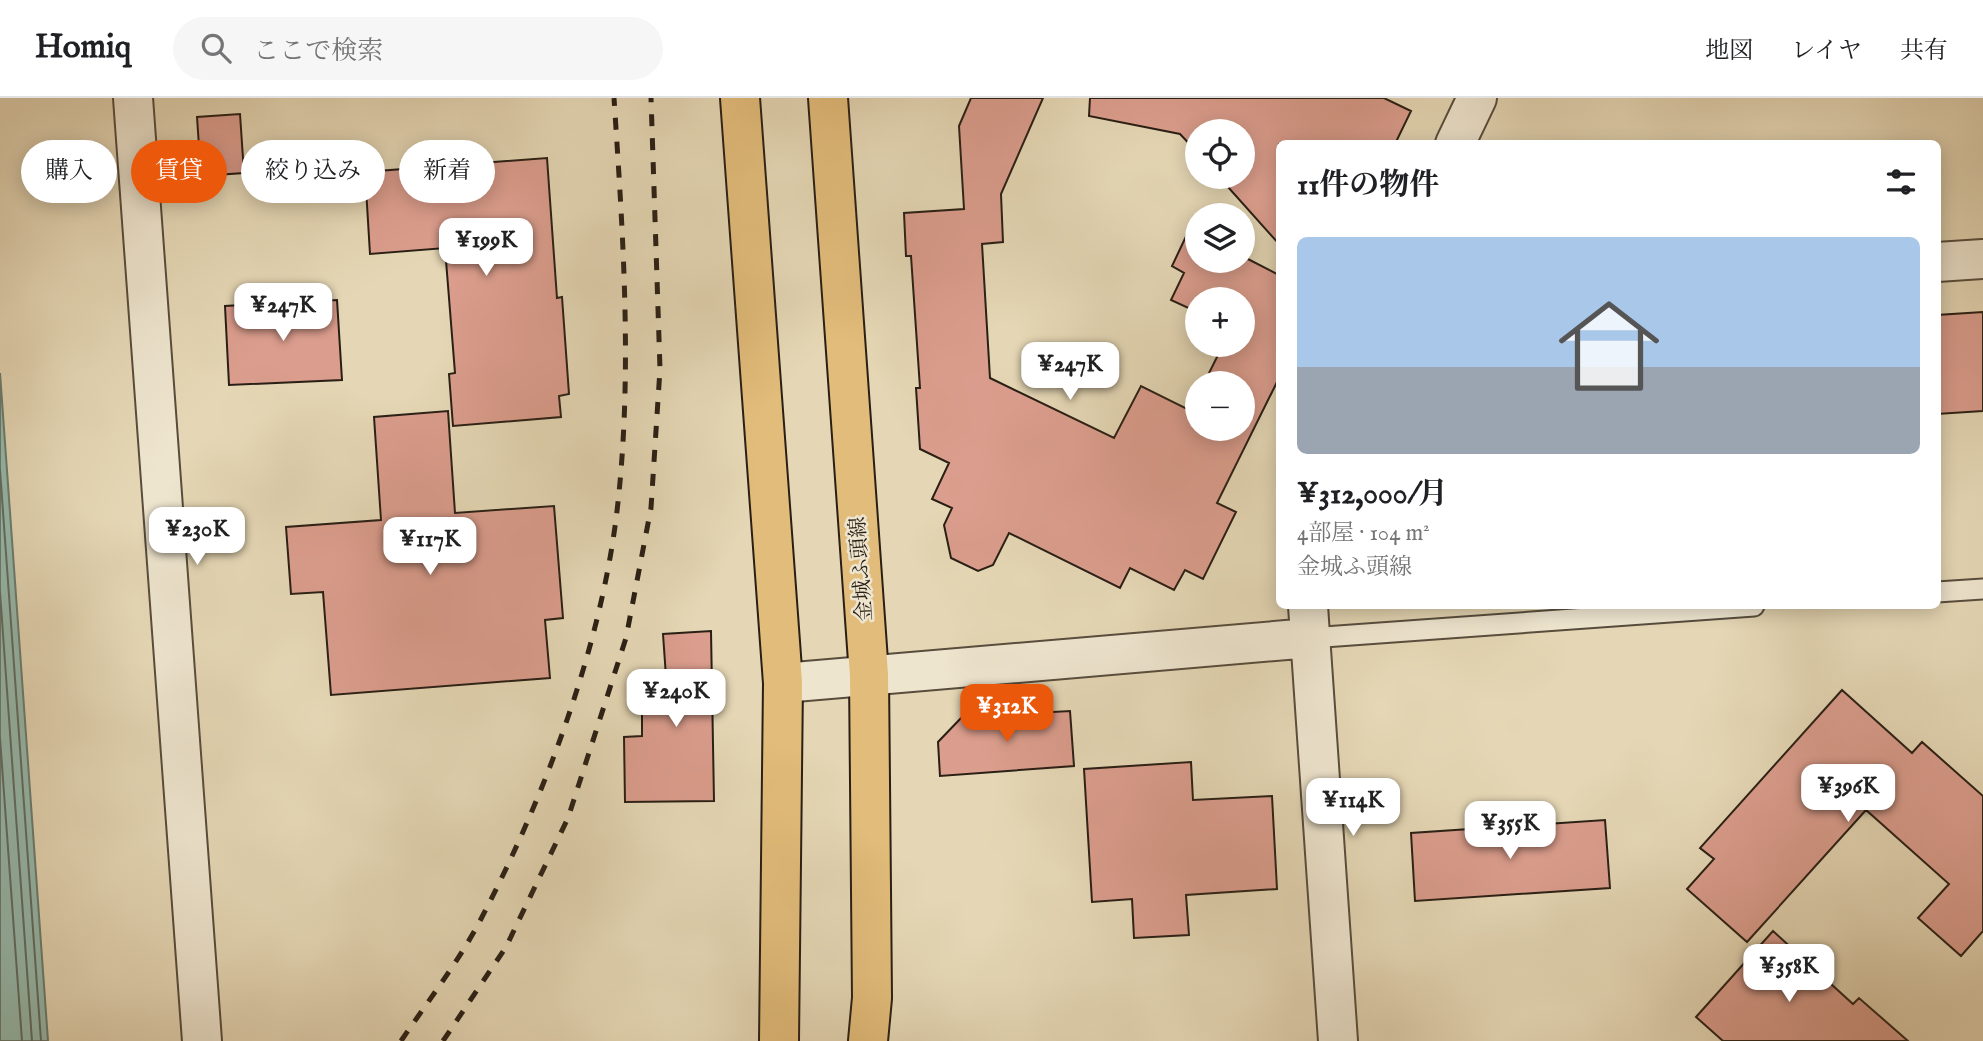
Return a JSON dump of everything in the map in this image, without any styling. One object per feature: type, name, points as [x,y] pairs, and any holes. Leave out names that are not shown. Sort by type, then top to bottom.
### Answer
[{"type":"main road","points":[[740,98],[783,683],[779,1041]]},
{"type":"main road","name":"金城ふ頭線","points":[[828,98],[869,675],[872,998],[868,1041]]},
{"type":"street","points":[[133,98],[202,1041]]},
{"type":"street","points":[[1457,140],[1477,98]]},
{"type":"street","points":[[1941,262],[1983,259]]},
{"type":"street","points":[[783,683],[1309,622],[1338,1041]]},
{"type":"lane","points":[[1941,592],[1983,589]]},
{"type":"lane","points":[[1309,622],[1671,609]]},
{"type":"water","points":[[0,373],[48,1041],[0,1041]]},
{"type":"building","points":[[971,98],[1043,98],[1001,194],[1003,242],[982,244],[990,378],[1114,438],[1141,386],[1185,408],[1185,441],[1248,441],[1217,503],[1236,512],[1203,579],[1185,570],[1174,590],[1130,568],[1120,588],[1009,533],[993,565],[978,571],[951,558],[944,525],[952,508],[932,499],[949,463],[920,449],[916,388],[920,388],[911,256],[906,256],[904,213],[964,209],[959,126]]},
{"type":"building","points":[[1090,98],[1384,98],[1411,111],[1397,140],[1276,140],[1276,241],[1255,217],[1255,203],[1242,203],[1230,189],[1255,189],[1255,119],[1185,119],[1185,139],[1180,134],[1089,116]]},
{"type":"building","points":[[240,114],[241,173],[227,174],[227,140],[199,140],[197,117]]},
{"type":"building","points":[[547,158],[557,298],[562,297],[569,394],[559,396],[561,417],[453,426],[449,374],[455,373],[445,248],[370,254],[367,203],[385,203],[385,170],[399,169],[399,203],[495,203],[495,162]]},
{"type":"building","points":[[1185,239],[1185,273],[1255,273],[1255,263],[1276,273],[1276,384],[1255,426],[1255,371],[1210,371],[1217,357],[1255,357],[1255,287],[1185,287],[1185,306],[1171,300],[1184,273],[1172,266]]},
{"type":"building","points":[[337,300],[342,380],[229,385],[225,306]]},
{"type":"building","points":[[1983,312],[1983,411],[1941,414],[1941,315]]},
{"type":"building","points":[[448,411],[455,513],[554,506],[563,618],[545,620],[550,678],[331,695],[323,592],[291,594],[286,527],[381,520],[374,417]]},
{"type":"building","points":[[711,631],[714,801],[625,802],[624,737],[642,736],[642,692],[667,691],[663,634]]},
{"type":"building","points":[[1842,690],[1912,753],[1922,742],[1983,796],[1983,931],[1961,956],[1918,918],[1949,884],[1866,810],[1747,942],[1687,889],[1714,859],[1700,848]]},
{"type":"building","points":[[1070,711],[1074,766],[940,776],[938,742],[962,717]]},
{"type":"building","points":[[1191,762],[1193,800],[1272,796],[1277,889],[1186,895],[1189,935],[1134,938],[1132,899],[1092,902],[1084,769]]},
{"type":"building","points":[[1605,820],[1610,888],[1415,901],[1411,833]]},
{"type":"building","points":[[1773,931],[1853,1004],[1859,998],[1908,1041],[1723,1041],[1696,1017]]},
{"type":"railway","points":[[401,1041],[464,949],[505,870],[567,720],[598,615],[617,511],[625,408],[625,304],[614,98]]},
{"type":"railway","points":[[443,1041],[506,947],[568,818],[626,638],[651,508],[660,369],[651,98]]}]
